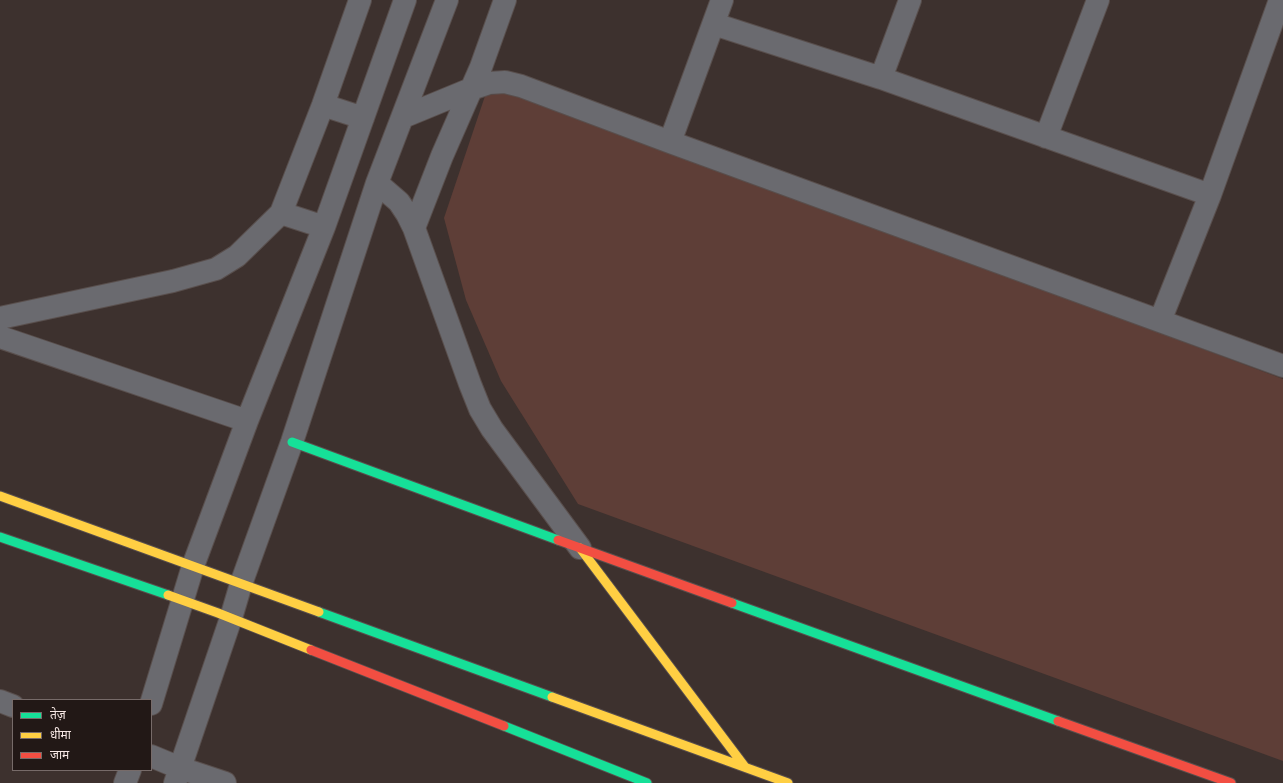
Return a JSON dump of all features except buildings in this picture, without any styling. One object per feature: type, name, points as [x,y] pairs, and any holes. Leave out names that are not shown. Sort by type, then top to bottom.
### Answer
[{"type":"main road","points":[[292,442],[580,548],[1231,783]]},
{"type":"main road","points":[[0,496],[788,783]]},
{"type":"main road","points":[[0,537],[231,618],[647,783]]},
{"type":"main road","points":[[580,548],[745,767]]},
{"type":"main road","points":[[613,780],[624,774]]},
{"type":"street","points":[[0,318],[173,281],[216,269],[237,256],[281,213],[323,105],[360,0]]},
{"type":"street","points":[[152,701],[193,566],[247,421],[324,227],[405,0]]},
{"type":"street","points":[[177,775],[231,618],[241,584],[292,442],[377,183],[447,0]]},
{"type":"street","points":[[414,228],[442,156],[481,67],[505,0]]},
{"type":"street","points":[[670,142],[722,0]]},
{"type":"street","points":[[881,78],[910,0]]},
{"type":"street","points":[[1046,137],[1098,0]]},
{"type":"street","points":[[1160,321],[1210,195],[1280,0]]},
{"type":"street","points":[[714,24],[881,78],[1210,195]]},
{"type":"street","points":[[403,117],[471,89],[489,84],[505,82],[521,86],[1283,366]]},
{"type":"street","points":[[323,105],[363,118]]},
{"type":"street","points":[[377,183],[398,202],[407,214],[414,228],[480,409],[492,429],[580,548]]},
{"type":"street","points":[[281,213],[324,227]]},
{"type":"street","points":[[0,337],[247,421]]},
{"type":"street","points":[[0,702],[12,706]]},
{"type":"street","points":[[152,757],[177,775],[224,783]]},
{"type":"street","points":[[125,783],[130,771]]},
{"type":"shaded area","points":[[512,91],[1283,379],[1283,761],[578,504],[501,381],[466,300],[444,218],[485,96]]},
{"type":"traffic: fast","points":[[292,442],[558,540]]},
{"type":"traffic: fast","points":[[0,537],[168,595]]},
{"type":"traffic: fast","points":[[732,603],[1058,721]]},
{"type":"traffic: fast","points":[[319,612],[552,697]]},
{"type":"traffic: fast","points":[[504,726],[647,783]]},
{"type":"traffic: slow","points":[[0,496],[319,612]]},
{"type":"traffic: slow","points":[[580,548],[745,767]]},
{"type":"traffic: slow","points":[[168,595],[311,650]]},
{"type":"traffic: slow","points":[[552,697],[788,783]]},
{"type":"traffic: jam","points":[[558,540],[732,603]]},
{"type":"traffic: jam","points":[[311,650],[504,726]]},
{"type":"traffic: jam","points":[[1058,721],[1231,783]]}]
